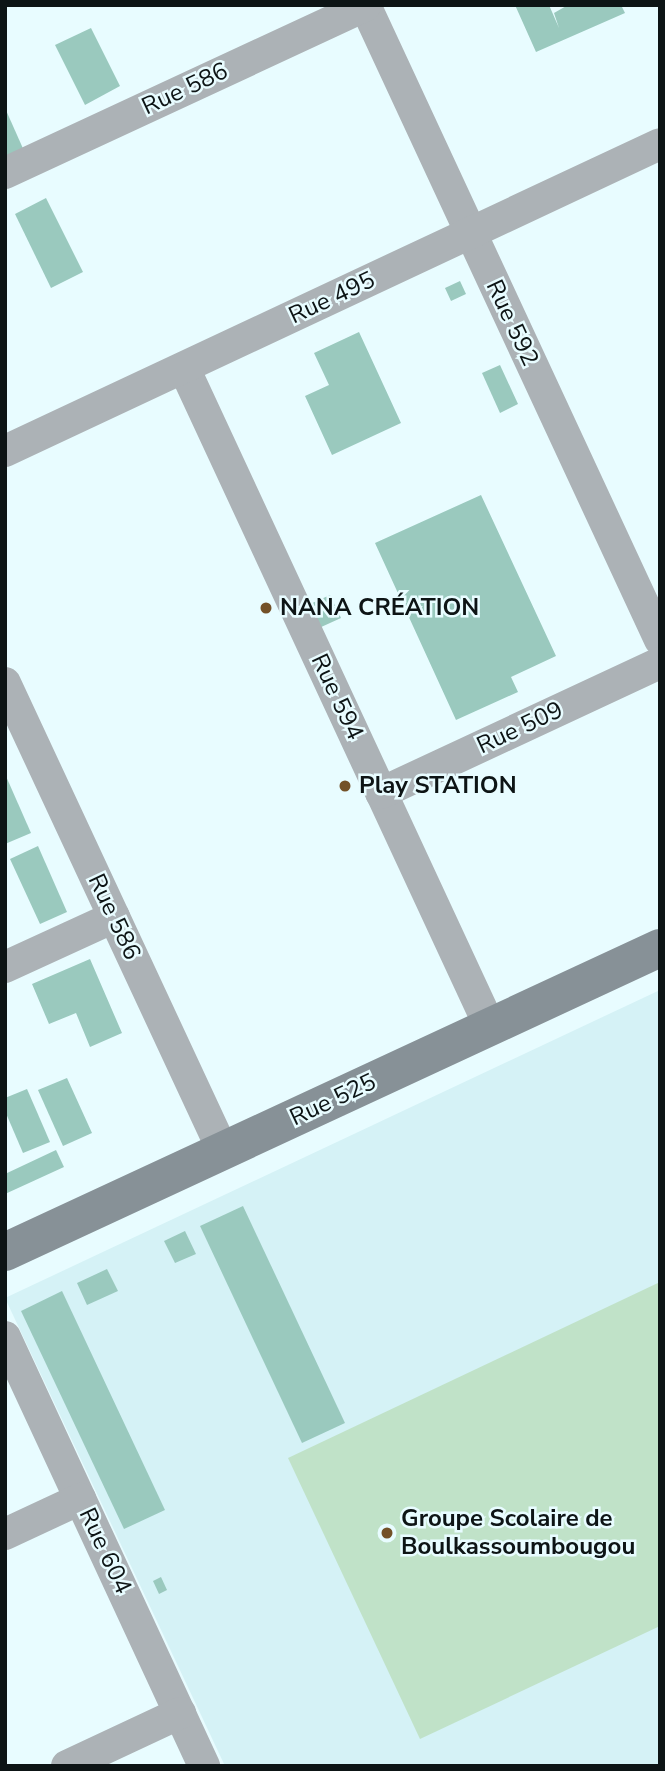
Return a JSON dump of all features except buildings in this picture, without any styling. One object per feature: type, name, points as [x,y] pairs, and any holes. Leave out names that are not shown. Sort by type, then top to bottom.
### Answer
[{"type":"street","name":"Rue 586","points":[[5,173],[365,5]]},
{"type":"street","name":"Rue 592","points":[[365,5],[660,640]]},
{"type":"street","name":"Rue 495","points":[[5,451],[660,144]]},
{"type":"street","name":"Rue 594","points":[[184,368],[490,1027]]},
{"type":"street","name":"Rue 509","points":[[381,793],[660,663]]},
{"type":"street","name":"Rue 586","points":[[9,700],[223,1151]]},
{"type":"street","points":[[5,967],[114,917]]},
{"type":"street","name":"Rue 525","points":[[5,1252],[660,948]]},
{"type":"street","name":"Rue 604","points":[[5,1337],[204,1766]]},
{"type":"street","points":[[5,1534],[80,1499]]},
{"type":"street","points":[[67,1766],[180,1713]]},
{"type":"shaded area","name":"Groupe Scolaire de Boulkassoumbougou","points":[[660,990],[660,1766],[225,1766],[5,1298]]},
{"type":"green space","points":[[660,1282],[660,1626],[420,1739],[288,1458]]},
{"type":"place","name":"NANA CRÉATION","points":[[266,608]]},
{"type":"place","name":"Play STATION","points":[[345,786]]},
{"type":"place","name":"Groupe Scolaire de Boulkassoumbougou","points":[[387,1533]]}]
